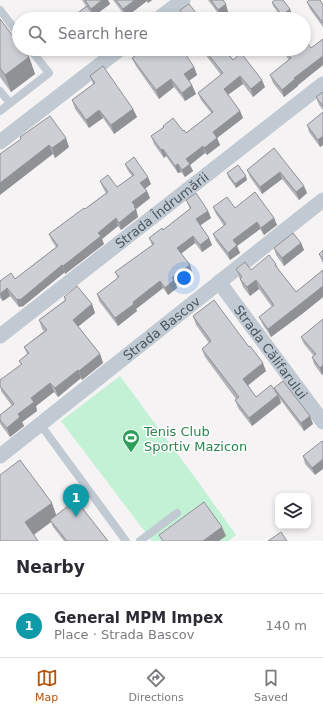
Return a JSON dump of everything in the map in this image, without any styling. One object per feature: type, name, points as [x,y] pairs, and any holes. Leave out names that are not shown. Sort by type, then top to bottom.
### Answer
[{"type":"street","points":[[167,12],[183,0]]},
{"type":"street","points":[[0,142],[111,56]]},
{"type":"street","name":"Strada Îndrumării","points":[[0,336],[323,84]]},
{"type":"street","name":"Strada Bascov","points":[[0,456],[323,200]]},
{"type":"street","name":"Strada Călifarului","points":[[219,282],[323,422]]},
{"type":"lane","points":[[0,10],[12,26]]},
{"type":"lane","points":[[0,111],[49,74],[35,56]]},
{"type":"lane","points":[[0,91],[10,103]]},
{"type":"lane","points":[[40,424],[126,541]]},
{"type":"lane","points":[[140,541],[177,514]]},
{"type":"green space","name":"Tenis Club Sportiv Mazicon","points":[[120,376],[236,535],[228,541],[152,541],[61,421]]},
{"type":"building","points":[[85,0],[102,0],[91,9]]},
{"type":"building","points":[[116,0],[135,0],[123,9]]},
{"type":"building","points":[[211,0],[223,0],[226,4],[218,10]]},
{"type":"building","points":[[275,0],[283,0],[290,9],[286,12],[280,12],[272,2]]},
{"type":"building","points":[[309,0],[320,0],[323,5],[323,23],[307,2]]},
{"type":"building","points":[[189,4],[195,12],[182,12],[180,10]]},
{"type":"building","points":[[87,6],[91,12],[79,12]]},
{"type":"building","points":[[0,19],[12,35],[12,56],[29,57],[5,75],[0,68]]},
{"type":"building","points":[[323,39],[323,56],[294,78],[295,79],[282,90],[270,75],[291,58],[289,56],[311,56],[311,48]]},
{"type":"building","points":[[135,56],[187,56],[194,67],[184,74],[192,85],[182,93],[171,79],[156,90],[132,58]]},
{"type":"building","points":[[210,56],[230,56],[233,60],[238,56],[243,56],[262,80],[251,89],[240,76],[224,89],[240,111],[213,132],[217,138],[204,148],[203,146],[186,159],[190,164],[182,170],[178,164],[175,166],[163,149],[161,150],[151,136],[164,127],[163,126],[173,118],[186,133],[213,112],[198,93],[223,73]]},
{"type":"building","points":[[103,66],[133,109],[111,125],[99,110],[86,120],[72,100],[95,83],[90,76]]},
{"type":"building","points":[[323,92],[323,106],[316,97]]},
{"type":"building","points":[[323,112],[323,136],[318,140],[307,125]]},
{"type":"building","points":[[50,116],[66,138],[52,148],[49,145],[0,183],[0,154],[21,139],[20,137]]},
{"type":"building","points":[[274,148],[304,186],[296,192],[280,172],[260,187],[247,170]]},
{"type":"building","points":[[134,157],[148,177],[140,183],[147,191],[132,202],[136,209],[119,223],[116,218],[98,233],[101,236],[63,266],[62,265],[20,300],[17,300],[7,288],[0,294],[0,281],[11,273],[15,279],[58,246],[49,234],[108,192],[100,181],[108,175],[117,187],[134,175],[125,164]]},
{"type":"building","points":[[238,165],[246,176],[235,184],[227,173]]},
{"type":"building","points":[[255,192],[274,218],[261,228],[257,222],[233,240],[237,245],[228,253],[213,234],[226,224],[213,207],[227,197],[235,208]]},
{"type":"building","points":[[196,193],[208,211],[196,219],[209,238],[200,245],[193,236],[177,248],[190,265],[172,278],[174,280],[165,288],[160,281],[133,302],[134,304],[115,318],[97,294],[119,277],[115,272],[154,244],[149,238],[162,228],[163,230],[191,208],[186,200]]},
{"type":"building","points":[[293,233],[301,243],[282,258],[274,248]]},
{"type":"building","points":[[323,250],[323,259],[319,254]]},
{"type":"building","points":[[269,255],[296,292],[323,270],[323,286],[268,329],[259,317],[274,305],[256,280],[247,287],[240,279],[242,277],[236,269],[245,262],[251,270]]},
{"type":"building","points":[[77,286],[92,304],[73,320],[100,354],[55,388],[50,383],[31,398],[34,402],[18,414],[20,417],[7,428],[0,420],[0,415],[14,404],[0,386],[0,380],[22,364],[19,361],[29,353],[24,347],[47,330],[39,320],[66,300],[64,297]]},
{"type":"building","points":[[214,300],[249,347],[250,346],[263,363],[243,379],[256,397],[271,385],[278,395],[249,418],[235,400],[239,397],[202,349],[211,341],[193,316]]},
{"type":"building","points":[[323,319],[323,365],[320,368],[312,357],[316,354],[301,337]]},
{"type":"building","points":[[283,381],[310,416],[301,423],[274,388]]},
{"type":"building","points":[[322,441],[323,459],[312,468],[303,456]]},
{"type":"building","points":[[20,460],[52,503],[25,522],[38,541],[0,541],[0,475]]},
{"type":"building","points":[[76,500],[108,541],[67,541],[50,520]]},
{"type":"building","points":[[204,502],[222,527],[203,541],[163,541],[159,535]]},
{"type":"building","points":[[281,532],[287,541],[268,541]]},
{"type":"place","name":"Tenis Club Sportiv Mazicon","points":[[131,453]]},
{"type":"place","name":"General MPM Impex","points":[[76,517]]}]
